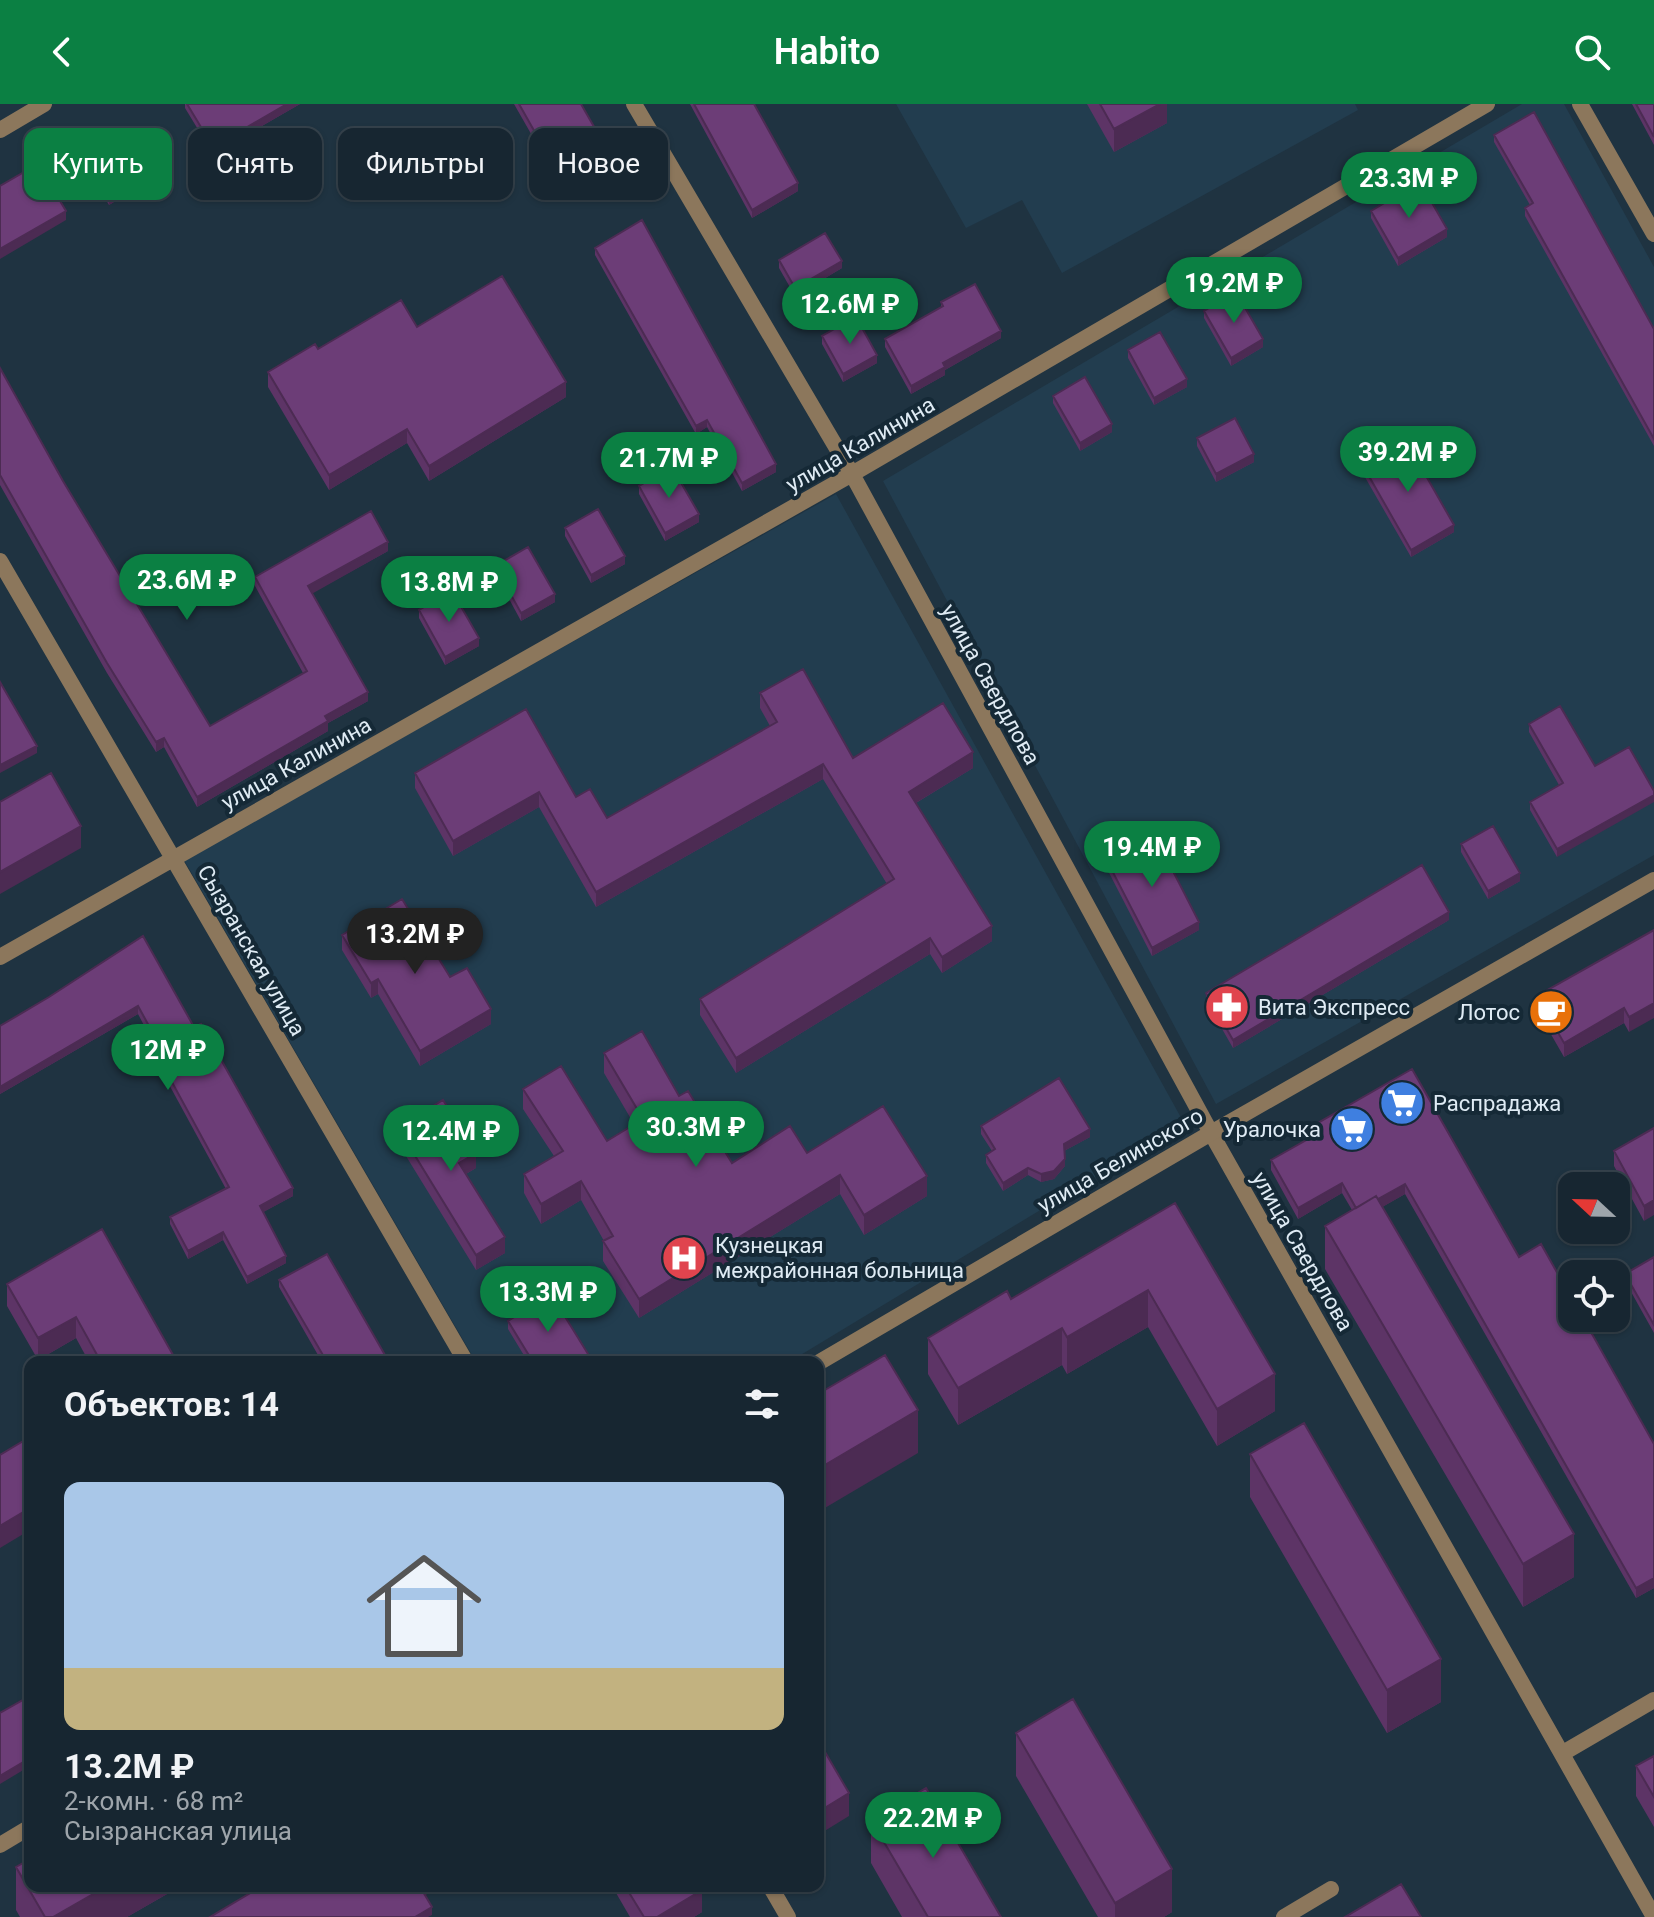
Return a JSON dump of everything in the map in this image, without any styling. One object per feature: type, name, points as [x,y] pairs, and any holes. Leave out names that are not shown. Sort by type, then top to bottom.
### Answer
[{"type":"street","points":[[0,130],[44,104]]},
{"type":"street","name":"улица Свердлова","points":[[634,104],[852,474],[1211,1133],[1654,1917]]},
{"type":"street","name":"улица Калинина","points":[[0,957],[852,474],[1487,104]]},
{"type":"street","points":[[1580,104],[1654,234]]},
{"type":"street","name":"Сызранская улица","points":[[0,561],[463,1356]]},
{"type":"street","name":"улица Белинского","points":[[824,1359],[1211,1133],[1654,880]]},
{"type":"street","points":[[1563,1753],[1654,1700]]},
{"type":"street","points":[[0,1845],[24,1831]]},
{"type":"street","points":[[1284,1917],[1331,1889]]},
{"type":"street","points":[[773,1892],[788,1917]]},
{"type":"shaded area","points":[[896,104],[1355,104],[1358,110],[1062,273],[1022,200],[966,228]]},
{"type":"shaded area","points":[[1522,104],[1564,104],[1654,267],[1654,855],[1216,1104],[883,481]]},
{"type":"shaded area","points":[[836,494],[1184,1123],[799,1356],[473,1356],[184,860]]},
{"type":"building","points":[[187,104],[287,104],[246,128],[202,128]]},
{"type":"building","points":[[519,104],[581,104],[595,128],[533,128]]},
{"type":"building","points":[[694,104],[754,104],[798,183],[752,210]]},
{"type":"building","points":[[1100,104],[1160,104],[1114,129]]},
{"type":"building","points":[[1636,104],[1654,104],[1654,137]]},
{"type":"building","points":[[1534,112],[1654,329],[1654,439],[1525,208],[1533,203],[1494,135]]},
{"type":"building","points":[[24,172],[24,200],[59,200],[66,211],[0,249],[0,186]]},
{"type":"building","points":[[1420,182],[1447,229],[1398,258],[1371,211]]},
{"type":"building","points":[[642,220],[776,464],[742,483],[707,420],[696,426],[595,248]]},
{"type":"building","points":[[825,233],[842,261],[795,288],[779,260]]},
{"type":"building","points":[[502,276],[566,382],[429,466],[407,429],[329,475],[268,372],[315,344],[318,349],[401,300],[417,327]]},
{"type":"building","points":[[975,284],[1001,331],[943,363],[945,367],[911,386],[885,339]]},
{"type":"building","points":[[1236,292],[1263,339],[1231,358],[1204,311]]},
{"type":"building","points":[[856,317],[877,355],[843,374],[822,336]]},
{"type":"building","points":[[1160,332],[1187,379],[1154,398],[1128,350]]},
{"type":"building","points":[[0,368],[63,481],[210,726],[307,671],[255,577],[371,511],[388,542],[308,586],[368,692],[325,716],[328,721],[197,797],[164,738],[156,742],[107,663],[0,475]]},
{"type":"building","points":[[1085,377],[1112,424],[1080,443],[1053,396]]},
{"type":"building","points":[[1235,418],[1254,454],[1216,474],[1197,438]]},
{"type":"building","points":[[1405,439],[1454,525],[1411,550],[1362,464]]},
{"type":"building","points":[[672,467],[699,514],[665,533],[639,486]]},
{"type":"building","points":[[598,509],[625,556],[591,575],[565,528]]},
{"type":"building","points":[[528,547],[555,594],[521,613],[495,566]]},
{"type":"building","points":[[452,591],[479,638],[445,657],[419,610]]},
{"type":"building","points":[[803,669],[853,758],[943,703],[973,752],[909,792],[992,926],[942,957],[930,938],[736,1058],[700,999],[894,879],[823,764],[596,892],[539,792],[453,841],[415,773],[526,709],[576,797],[590,789],[607,818],[777,722],[760,693]]},
{"type":"building","points":[[0,682],[37,746],[0,765]]},
{"type":"building","points":[[1560,706],[1595,766],[1629,747],[1654,795],[1557,849],[1530,802],[1563,783],[1529,724]]},
{"type":"building","points":[[51,773],[81,826],[0,872],[0,802]]},
{"type":"building","points":[[1493,826],[1520,873],[1488,891],[1461,844]]},
{"type":"building","points":[[1152,830],[1199,922],[1152,948],[1104,855]]},
{"type":"building","points":[[1422,865],[1449,912],[1233,1040],[1206,993]]},
{"type":"building","points":[[402,899],[450,977],[467,968],[491,1009],[420,1051],[378,979],[371,983],[342,935]]},
{"type":"building","points":[[1654,930],[1654,1003],[1629,1017],[1624,1008],[1564,1043],[1537,996]]},
{"type":"building","points":[[143,936],[194,1027],[201,1024],[293,1188],[260,1206],[286,1256],[247,1277],[223,1232],[188,1251],[170,1217],[229,1187],[154,1049],[160,1046],[138,1006],[0,1087],[0,1026]]},
{"type":"building","points":[[642,1031],[679,1096],[688,1091],[732,1163],[790,1126],[807,1153],[883,1106],[927,1176],[864,1215],[840,1175],[639,1299],[603,1241],[613,1236],[581,1181],[541,1204],[524,1174],[563,1151],[523,1089],[561,1066],[607,1141],[643,1119],[604,1053]]},
{"type":"building","points":[[1412,1069],[1519,1257],[1541,1244],[1558,1274],[1558,1332],[1591,1332],[1654,1444],[1654,1578],[1636,1588],[1405,1184],[1356,1208],[1342,1183],[1298,1208],[1271,1160],[1315,1135],[1311,1127]]},
{"type":"building","points":[[1059,1078],[1090,1129],[1064,1144],[1065,1159],[1054,1171],[1041,1174],[1028,1168],[1003,1183],[986,1155],[995,1149],[981,1126]]},
{"type":"building","points":[[443,1100],[476,1153],[459,1163],[505,1237],[476,1255],[398,1128]]},
{"type":"building","points":[[1654,1128],[1654,1200],[1644,1206],[1630,1180],[1630,1172],[1625,1172],[1614,1151]]},
{"type":"building","points":[[1376,1196],[1574,1534],[1523,1564],[1325,1226]]},
{"type":"building","points":[[1175,1203],[1275,1374],[1217,1409],[1148,1290],[1067,1337],[1062,1328],[958,1388],[928,1338],[1007,1291],[1011,1299]]},
{"type":"building","points":[[102,1229],[174,1356],[98,1356],[76,1317],[38,1338],[7,1284]]},
{"type":"building","points":[[327,1254],[386,1356],[323,1356],[279,1280]]},
{"type":"building","points":[[1654,1257],[1654,1325],[1630,1283],[1630,1271]]},
{"type":"building","points":[[551,1294],[589,1356],[529,1356],[508,1321]]},
{"type":"building","points":[[885,1355],[918,1410],[824,1465],[824,1391]]},
{"type":"building","points":[[1304,1423],[1441,1659],[1387,1690],[1250,1454]]},
{"type":"building","points":[[24,1441],[24,1512],[0,1526],[0,1455]]},
{"type":"building","points":[[24,1699],[24,1762],[0,1776],[0,1713]]},
{"type":"building","points":[[1073,1699],[1172,1869],[1115,1903],[1016,1733]]},
{"type":"building","points":[[824,1750],[849,1793],[824,1808]]},
{"type":"building","points":[[1654,1756],[1654,1797],[1636,1766]]},
{"type":"building","points":[[926,1788],[1001,1917],[928,1917],[871,1820]]},
{"type":"building","points":[[24,1862],[24,1881],[16,1867]]},
{"type":"building","points":[[1401,1884],[1421,1917],[1345,1917]]},
{"type":"building","points":[[30,1892],[97,1892],[53,1917],[45,1917]]},
{"type":"building","points":[[252,1892],[423,1892],[432,1907],[415,1917],[210,1917]]},
{"type":"building","points":[[629,1892],[699,1892],[657,1917],[644,1917]]},
{"type":"place","name":"Вита Экспресс","points":[[1227,1007]]},
{"type":"place","name":"Лотос","points":[[1551,1012]]},
{"type":"place","name":"Распрадажа","points":[[1402,1103]]},
{"type":"place","name":"Уралочка","points":[[1352,1129]]},
{"type":"place","name":"Кузнецкая межрайонная больница","points":[[684,1258]]}]
